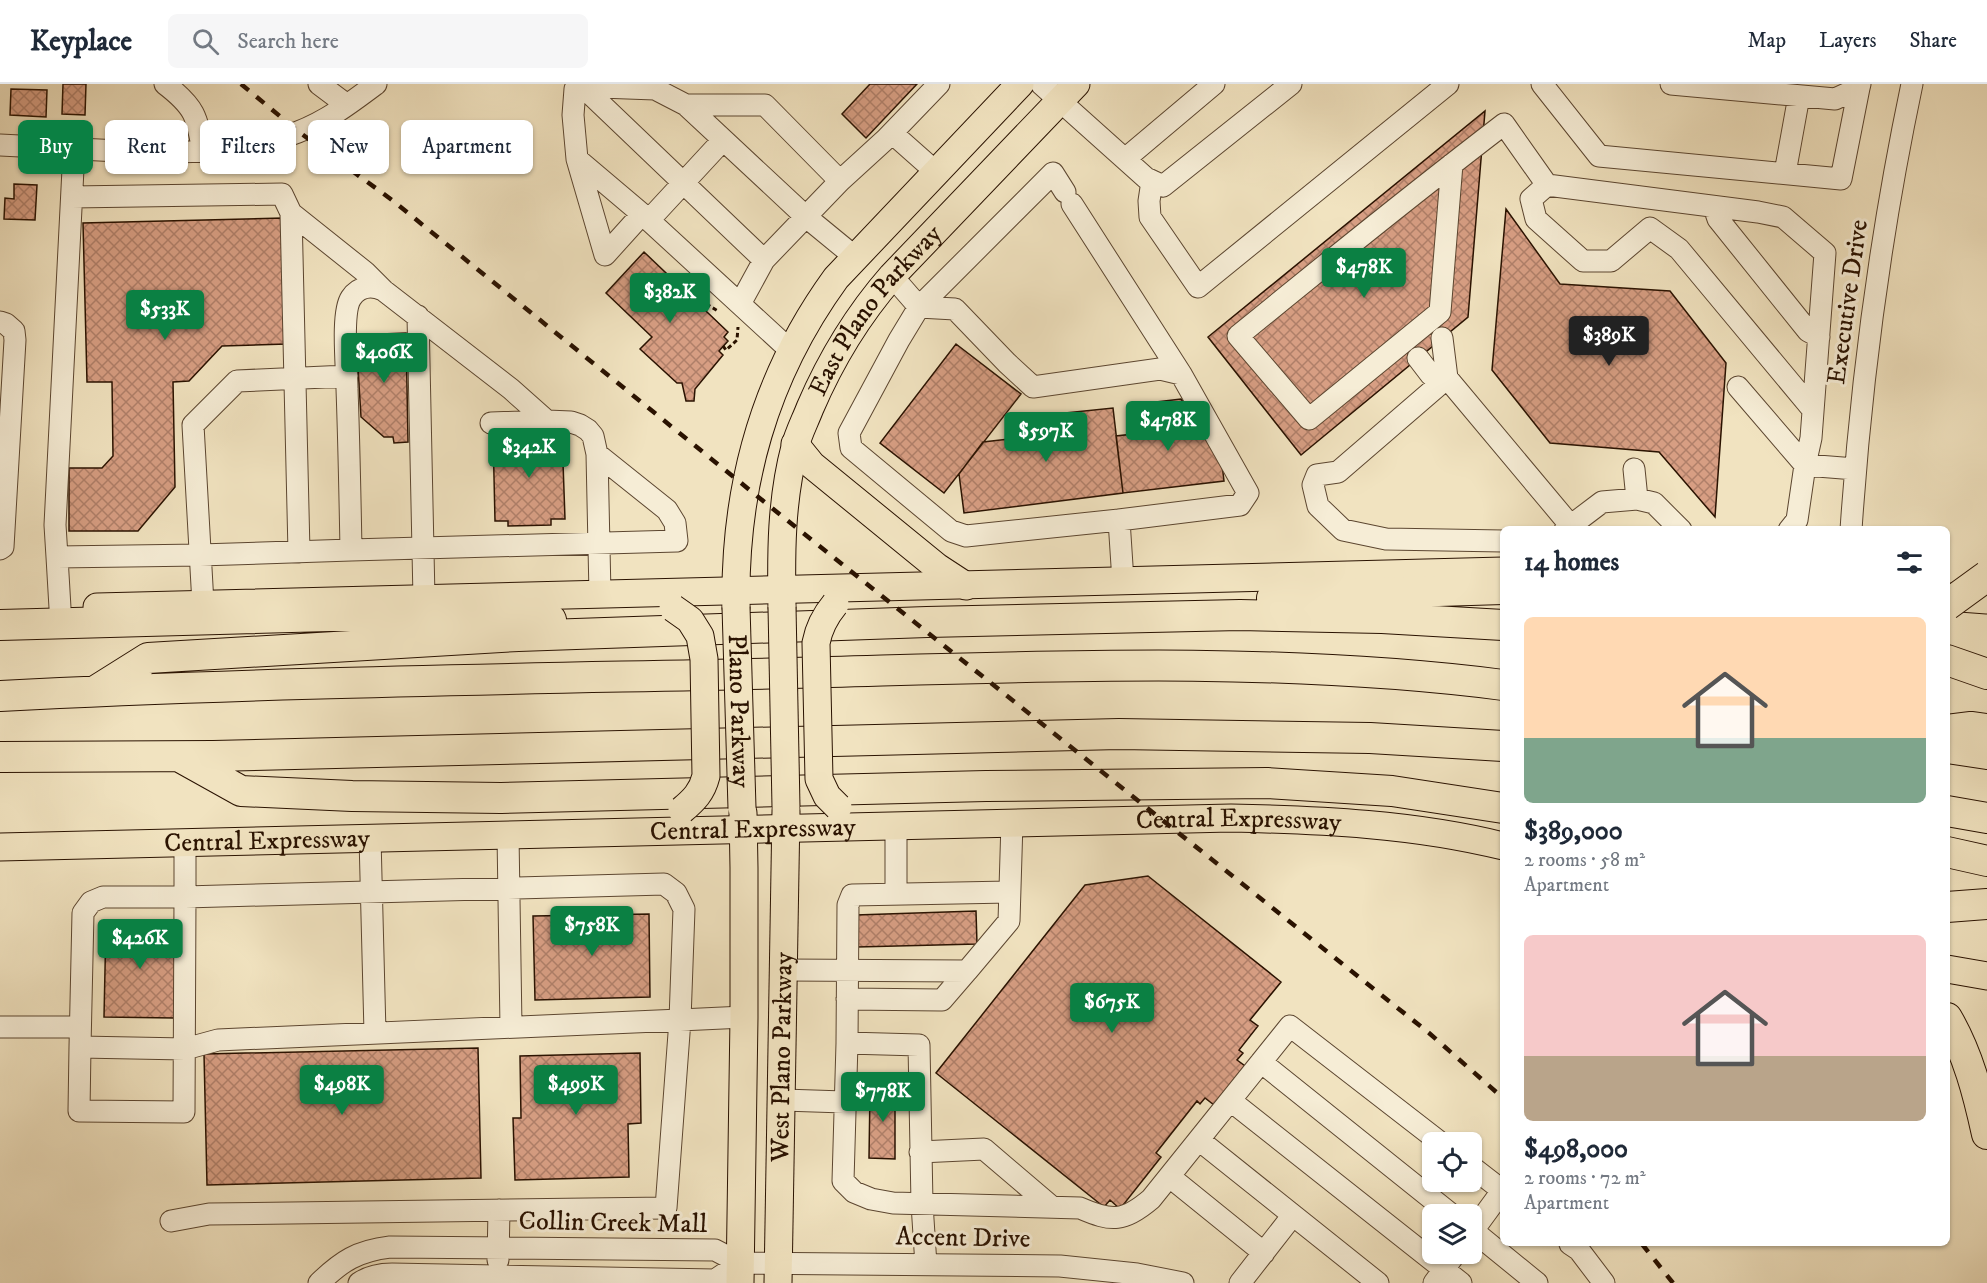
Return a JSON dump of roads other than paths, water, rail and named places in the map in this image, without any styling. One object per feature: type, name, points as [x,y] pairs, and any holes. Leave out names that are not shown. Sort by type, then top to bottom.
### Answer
[{"type":"highway","points":[[1950,602],[1987,576]]},
{"type":"highway","points":[[1240,615],[1277,596],[1500,589]]},
{"type":"highway","points":[[96,691],[148,658],[580,634],[927,622],[1240,615],[1382,618],[1500,624]]},
{"type":"highway","points":[[0,625],[317,616],[543,616],[580,634]]},
{"type":"highway","points":[[1950,661],[1987,674]]},
{"type":"highway","points":[[0,696],[291,683],[1046,666],[1290,668],[1412,675],[1500,685]]},
{"type":"highway","points":[[1950,730],[1987,729]]},
{"type":"highway","points":[[0,757],[180,757],[1119,734],[1370,738],[1500,746]]},
{"type":"highway","points":[[1950,748],[1987,754]]},
{"type":"highway","points":[[180,757],[241,791],[362,797],[492,798],[996,786],[1267,783],[1392,791],[1500,808]]},
{"type":"highway","points":[[1950,812],[1987,818]]},
{"type":"highway","points":[[1950,853],[1987,861]]},
{"type":"highway","points":[[1950,907],[1987,904]]},
{"type":"highway","points":[[1950,1024],[1972,1072],[1987,1134]]},
{"type":"main road","name":"East Plano Parkway","points":[[736,599],[740,519],[751,455],[775,386],[814,308],[836,278],[1020,84]]},
{"type":"main road","name":"East Plano Parkway","points":[[782,599],[783,518],[795,444],[826,372],[867,305],[1059,90]]},
{"type":"main road","points":[[855,258],[892,276]]},
{"type":"main road","points":[[795,444],[821,473],[937,567],[966,586]]},
{"type":"main road","points":[[0,611],[635,592],[736,599],[782,599],[966,586],[1500,572]]},
{"type":"main road","points":[[635,592],[673,608],[690,620],[700,636],[704,659],[706,776],[703,788],[682,810],[646,831]]},
{"type":"main road","points":[[843,596],[826,614],[816,643],[819,779],[827,796],[838,807],[892,825]]},
{"type":"main road","points":[[1950,597],[1987,600]]},
{"type":"main road","name":"Plano Parkway","points":[[736,599],[743,819]]},
{"type":"main road","name":"Plano Parkway","points":[[782,599],[786,818]]},
{"type":"main road","name":"Central Expressway","points":[[0,848],[646,831],[743,819],[786,818],[892,825],[1173,818],[1326,820],[1411,829],[1500,845]]},
{"type":"main road","name":"West Plano Parkway","points":[[778,1273],[783,1100],[786,818]]},
{"type":"main road","name":"West Plano Parkway","points":[[740,1273],[744,1017],[743,819]]},
{"type":"main road","points":[[1950,970],[1987,976]]},
{"type":"street","points":[[165,84],[184,99],[193,112],[200,134]]},
{"type":"street","points":[[319,84],[347,105]]},
{"type":"street","points":[[296,132],[316,124],[376,84]]},
{"type":"street","points":[[740,304],[764,260],[805,216],[892,133],[939,84]]},
{"type":"street","points":[[1125,159],[1214,84]]},
{"type":"street","points":[[1059,90],[1125,159],[1146,178],[1163,186],[1292,84]]},
{"type":"street","points":[[1542,84],[1599,156],[1840,179],[1859,86]]},
{"type":"street","points":[[1671,84],[1835,99],[1859,86]]},
{"type":"street","name":"Executive Drive","points":[[1851,526],[1868,346],[1908,85]]},
{"type":"street","points":[[723,140],[683,183],[605,255],[577,159],[573,115],[575,88],[655,87],[686,105],[805,216],[855,258]]},
{"type":"street","points":[[584,88],[764,260]]},
{"type":"street","points":[[1152,181],[1149,201],[1150,217],[1198,287],[1434,88]]},
{"type":"street","points":[[1785,173],[1799,96]]},
{"type":"street","points":[[686,105],[765,105],[840,181]]},
{"type":"street","points":[[1452,164],[1440,312],[1309,419],[1238,336],[1352,243],[1452,164],[1504,124],[1547,185],[1783,217],[1825,253],[1811,438],[1797,520],[1792,526]]},
{"type":"street","points":[[892,133],[936,172]]},
{"type":"street","points":[[0,145],[18,146]]},
{"type":"street","points":[[93,149],[200,152]]},
{"type":"street","points":[[577,159],[646,217],[791,351]]},
{"type":"street","points":[[1053,173],[1181,374],[1248,493],[1240,505],[966,536],[951,531],[851,448],[849,433],[899,340],[919,308],[1053,173]]},
{"type":"street","points":[[60,608],[55,525],[73,174]]},
{"type":"street","points":[[1547,185],[1531,200],[1536,219],[1583,261],[1611,261],[1650,228],[1679,249],[1813,410]]},
{"type":"street","points":[[72,197],[282,194],[291,213],[299,552]]},
{"type":"street","points":[[1713,207],[1718,219],[1808,331],[1819,337]]},
{"type":"street","points":[[291,213],[365,272],[383,290],[511,389],[547,421]]},
{"type":"street","points":[[892,276],[919,308],[955,309],[1033,387],[1160,369],[1181,374]]},
{"type":"street","points":[[351,550],[346,341],[348,305],[357,291],[368,286],[375,286],[383,290]]},
{"type":"street","points":[[418,316],[424,598]]},
{"type":"street","points":[[0,322],[14,331],[15,340],[3,503],[3,547],[0,549]]},
{"type":"street","points":[[1442,338],[1447,378],[1567,526]]},
{"type":"street","points":[[1418,358],[1431,375],[1447,378]]},
{"type":"street","points":[[203,604],[194,424],[237,381],[347,376]]},
{"type":"street","points":[[1447,378],[1338,472],[1317,475],[1313,485],[1318,506],[1343,530],[1386,540],[1500,542]]},
{"type":"street","points":[[1738,387],[1805,465],[1855,469]]},
{"type":"street","points":[[492,423],[571,422],[588,429],[593,436],[597,454],[600,594]]},
{"type":"street","points":[[57,557],[200,555],[677,540],[675,523],[668,510],[597,454]]},
{"type":"street","points":[[1634,469],[1637,499]]},
{"type":"street","points":[[1569,526],[1602,502],[1637,499],[1654,503],[1677,526]]},
{"type":"street","points":[[1119,520],[1123,581]]},
{"type":"street","points":[[847,999],[942,1000],[1009,921],[1012,822]]},
{"type":"street","points":[[892,825],[896,894]]},
{"type":"street","points":[[508,835],[512,1027]]},
{"type":"street","points":[[370,838],[375,1034]]},
{"type":"street","points":[[171,1221],[209,1214],[666,1208],[680,1020],[684,909],[676,893],[664,884],[185,897],[103,897],[91,902],[83,914],[79,1111],[184,1112],[185,1049],[185,897],[185,843]]},
{"type":"street","points":[[1009,892],[852,895],[848,905],[843,1181],[854,1192],[870,1199],[922,1204],[1080,1208],[1100,1217],[1116,1218],[1135,1213],[1152,1199],[1290,1026],[1427,1132]]},
{"type":"street","points":[[784,970],[967,971]]},
{"type":"street","points":[[6,1027],[38,1028],[80,1037],[185,1049],[218,1040],[744,1017]]},
{"type":"street","points":[[847,1044],[919,1045],[920,1152],[926,1265]]},
{"type":"street","points":[[1261,1062],[1438,1204]]},
{"type":"street","points":[[783,1100],[844,1102]]},
{"type":"street","points":[[1231,1101],[1461,1283]]},
{"type":"street","points":[[1199,1140],[1378,1283]]},
{"type":"street","points":[[920,1152],[984,1149],[1052,1208]]},
{"type":"street","points":[[1482,1175],[1500,1189]]},
{"type":"street","points":[[1170,1177],[1264,1253]]},
{"type":"street","points":[[1482,1218],[1500,1195]]},
{"type":"street","points":[[497,1279],[499,1210]]},
{"type":"street","points":[[1240,1283],[1293,1215]]},
{"type":"street","points":[[1482,1239],[1537,1283]]},
{"type":"street","points":[[1573,1246],[1579,1250],[1604,1283]]},
{"type":"street","name":"Collin Creek Mall","points":[[319,1283],[348,1258],[390,1247],[715,1250],[740,1273]]},
{"type":"street","name":"Accent Drive","points":[[740,1273],[926,1265],[1031,1274],[1097,1268],[1183,1283]]},
{"type":"street","name":"Collin Creek Mall","points":[[359,1283],[381,1274],[497,1279],[715,1280],[740,1273]]},
{"type":"railway","points":[[241,84],[299,132],[392,200],[783,517],[1429,1033],[1500,1095]]},
{"type":"railway","points":[[1644,1246],[1673,1283]]}]
